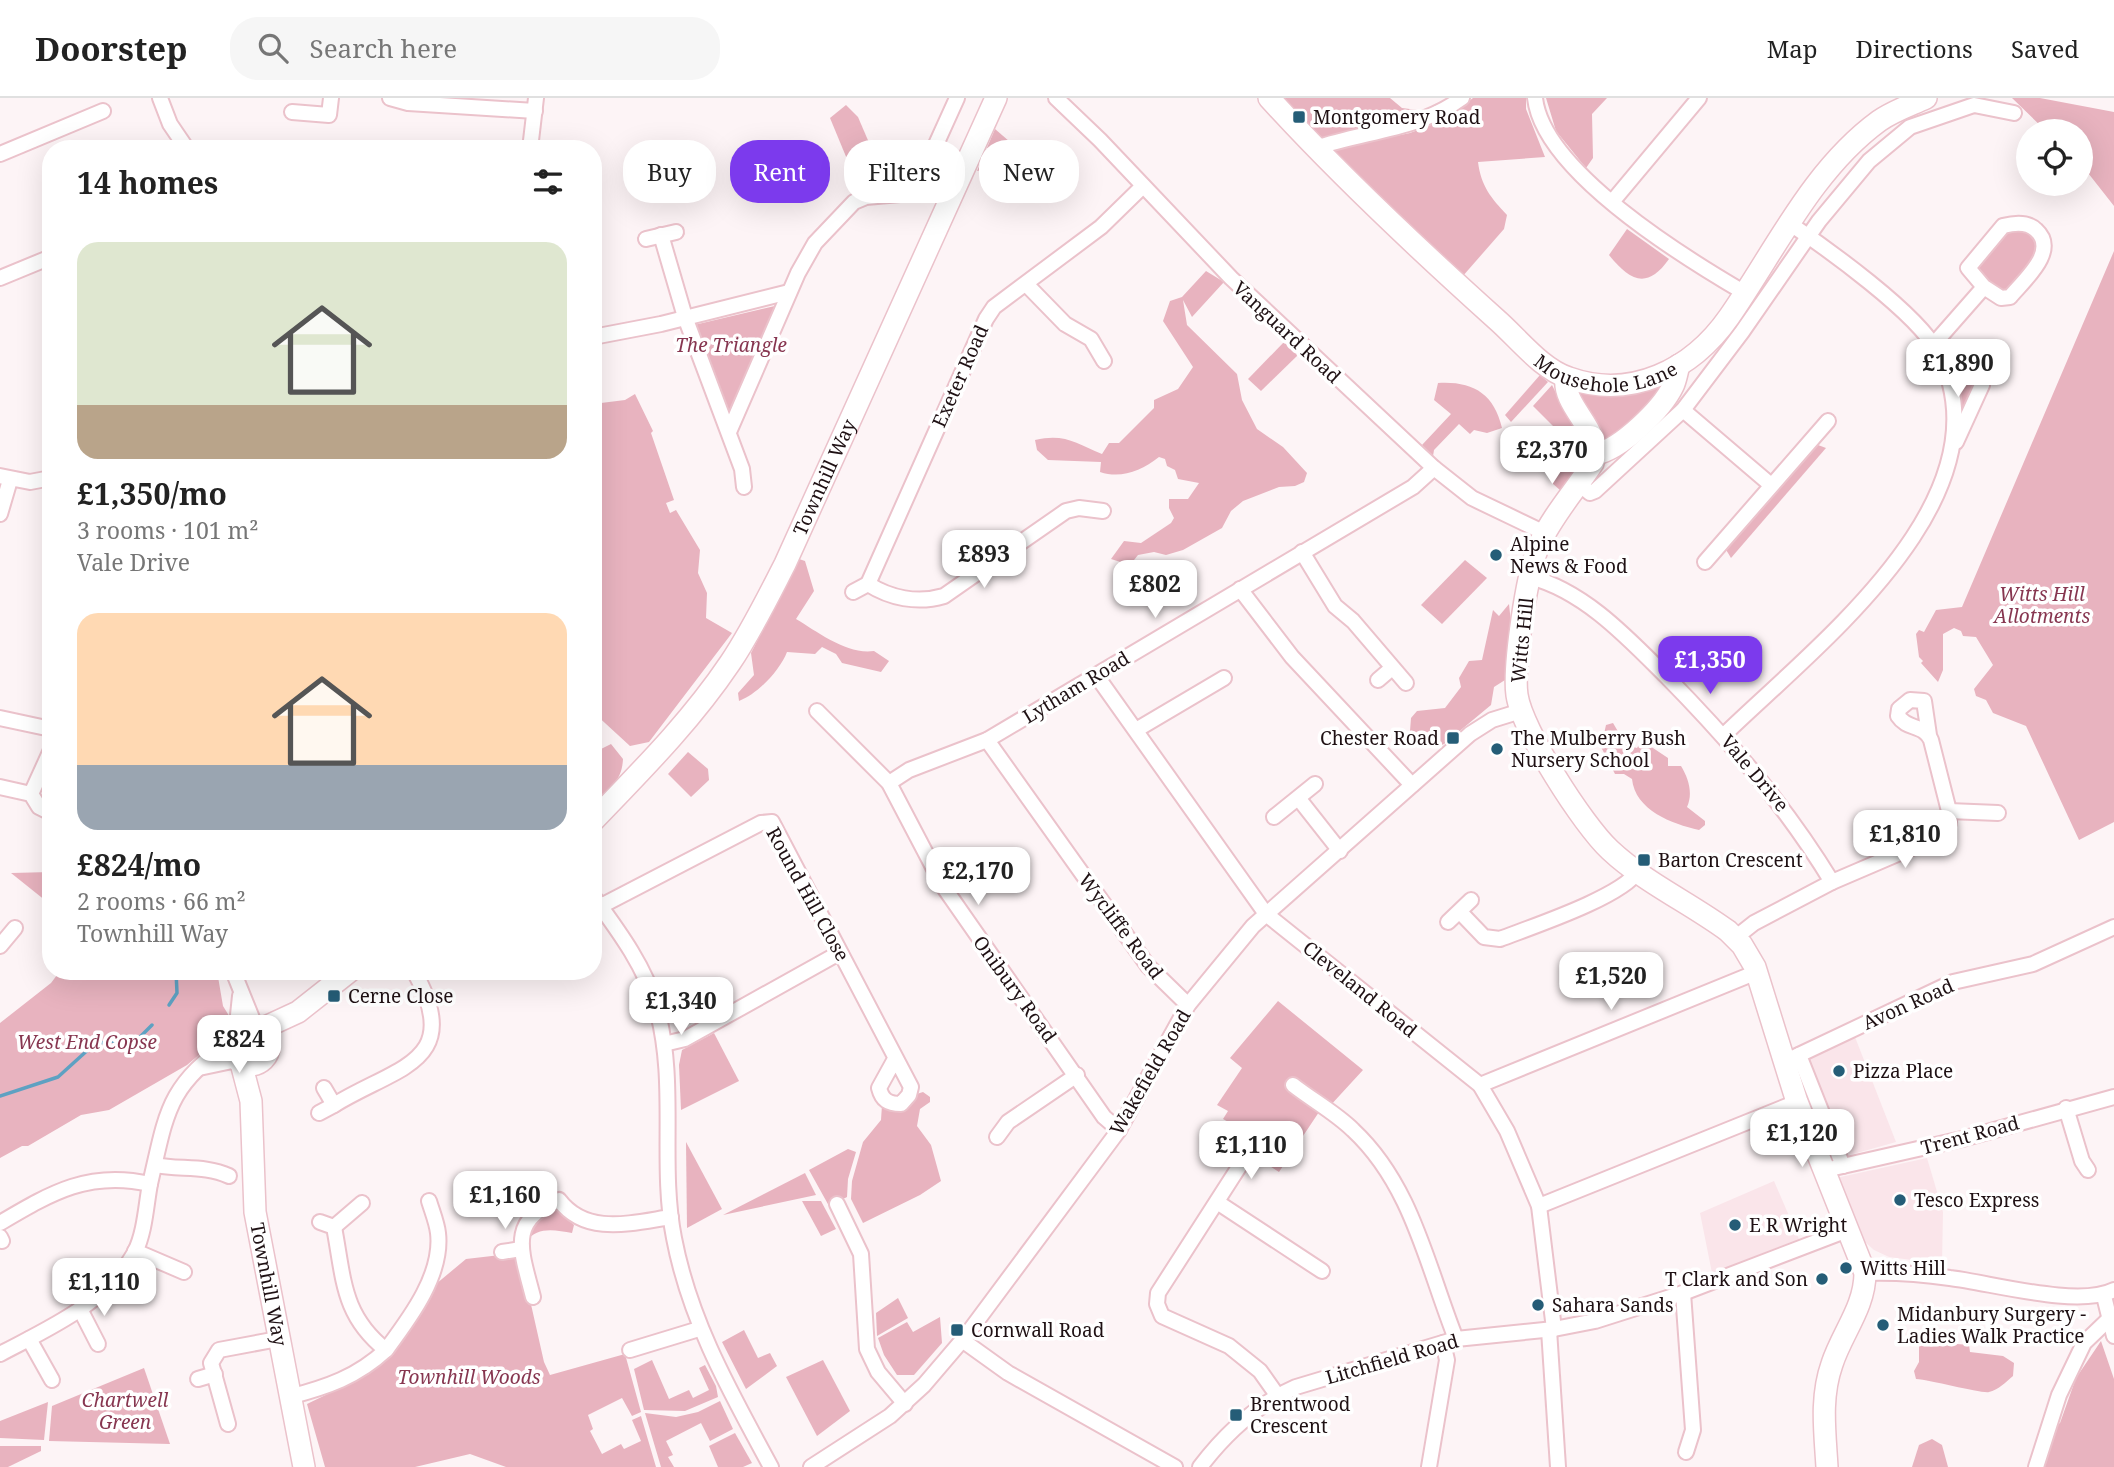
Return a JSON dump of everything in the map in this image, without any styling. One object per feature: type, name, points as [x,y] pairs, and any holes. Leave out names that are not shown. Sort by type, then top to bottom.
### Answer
[{"type":"street","points":[[160,98],[170,124],[181,140]]},
{"type":"street","points":[[292,112],[329,115],[331,98]]},
{"type":"street","points":[[390,98],[408,103],[536,104],[531,140]]},
{"type":"street","points":[[729,432],[802,263],[828,226],[844,210],[866,197],[900,194],[919,182],[957,98]]},
{"type":"street","name":"Townhill Way","points":[[602,812],[660,752],[694,710],[731,662],[753,624],[800,532],[996,98]]},
{"type":"street","name":"Vanguard Road","points":[[1055,98],[1239,287],[1434,468],[1472,498],[1545,533]]},
{"type":"street","name":"Mousehole Lane","points":[[1269,98],[1407,240],[1546,365],[1566,378],[1589,384],[1628,387],[1679,365],[1711,338],[1745,293],[1789,223],[1851,146],[1881,120],[1926,98]]},
{"type":"street","points":[[1316,148],[1346,138],[1405,126],[1442,113],[1462,98]]},
{"type":"street","points":[[1535,98],[1549,136],[1586,179],[1612,202],[1680,252],[1745,293]]},
{"type":"street","points":[[1612,202],[1699,98]]},
{"type":"street","points":[[1579,484],[1590,493],[1595,491],[1683,410],[1742,332],[1808,236],[1870,161],[1910,127],[1974,105],[2014,113]]},
{"type":"street","points":[[0,154],[103,111]]},
{"type":"street","name":"Exeter Road","points":[[868,584],[986,318],[994,307],[1101,227],[1143,186]]},
{"type":"street","points":[[1789,223],[1884,295],[1935,347],[1954,398],[1952,453]]},
{"type":"street","points":[[2026,224],[2039,233],[2043,242],[2041,259],[2010,297],[2001,298],[1984,286],[1968,268],[2003,226],[2026,224]]},
{"type":"street","points":[[661,235],[685,317],[744,474],[744,486]]},
{"type":"street","points":[[1,276],[42,260]]},
{"type":"street","points":[[1026,284],[1065,324],[1091,339],[1104,361]]},
{"type":"street","points":[[1935,347],[1984,286]]},
{"type":"street","points":[[602,335],[789,292]]},
{"type":"street","points":[[1724,735],[1830,636],[1880,583],[1929,506],[1982,385],[1978,374],[1959,355],[1935,347]]},
{"type":"street","points":[[1566,378],[1566,387],[1595,443],[1596,454],[1614,448],[1643,422],[1674,386],[1679,365]]},
{"type":"street","points":[[1683,410],[1771,485]]},
{"type":"street","points":[[1705,562],[1828,421]]},
{"type":"street","name":"Witts Hill","points":[[1596,454],[1545,533],[1530,577],[1516,680],[1521,711],[1560,780],[1597,836],[1611,851],[1735,937],[1750,956],[1792,1058],[1797,1102],[1834,1168],[1865,1273]]},
{"type":"street","name":"Lytham Road","points":[[889,783],[909,770],[987,740],[1413,488],[1434,468]]},
{"type":"street","points":[[0,514],[5,478],[30,482],[42,480]]},
{"type":"street","points":[[853,592],[868,584],[883,594],[901,598],[921,600],[946,595],[1066,511],[1079,508],[1103,511]]},
{"type":"street","points":[[1302,552],[1330,600],[1406,683]]},
{"type":"street","name":"Vale Drive","points":[[1530,577],[1563,589],[1600,614],[1724,735],[1784,808],[1832,883]]},
{"type":"street","points":[[1240,589],[1292,657],[1412,785]]},
{"type":"street","points":[[1378,680],[1392,668]]},
{"type":"street","name":"Cleveland Road","points":[[1096,675],[1266,914],[1480,1085],[1507,1131],[1539,1206],[1551,1329],[1558,1467]]},
{"type":"street","points":[[1136,730],[1224,678]]},
{"type":"street","name":"Onibury Road","points":[[817,711],[889,783],[943,886],[1104,1116],[1119,1130]]},
{"type":"street","name":"Wakefield Road","points":[[811,1467],[882,1423],[905,1404],[962,1340],[1119,1130],[1188,1005],[1266,914],[1478,728],[1499,717],[1521,711]]},
{"type":"street","points":[[0,718],[42,727]]},
{"type":"street","points":[[1735,937],[1754,923],[1832,883],[1944,834],[1950,823],[1949,811],[1929,735]]},
{"type":"street","name":"Wycliffe Road","points":[[987,740],[1148,966],[1188,1005]]},
{"type":"street","points":[[31,794],[42,770]]},
{"type":"street","points":[[1274,817],[1315,784]]},
{"type":"street","points":[[0,787],[31,794],[42,808]]},
{"type":"street","points":[[1299,799],[1340,851]]},
{"type":"street","points":[[1949,811],[1998,813]]},
{"type":"street","name":"Round Hill Close","points":[[602,899],[761,823],[772,822],[895,1059]]},
{"type":"street","points":[[1460,912],[1484,937],[1500,939],[1591,902],[1629,883],[1638,871]]},
{"type":"street","points":[[1448,922],[1471,901]]},
{"type":"street","points":[[602,909],[643,974],[656,1004],[664,1044],[671,1217],[685,1287],[699,1329],[771,1467]]},
{"type":"street","name":"Avon Road","points":[[1792,1058],[1953,982],[2032,965],[2114,927]]},
{"type":"street","points":[[1,943],[15,928]]},
{"type":"street","points":[[664,1044],[685,1039],[839,953]]},
{"type":"street","points":[[1480,1085],[1757,972]]},
{"type":"street","points":[[0,1354],[80,1309],[105,1290],[135,1251],[166,1115],[178,1088],[197,1069],[243,1043],[267,1038],[266,1054],[253,1065],[243,1043],[240,996],[236,980]]},
{"type":"street","name":"Townhill Way","points":[[304,1467],[255,1212],[251,1101],[243,1043],[298,1012],[339,980]]},
{"type":"street","points":[[319,1113],[416,1059],[429,1045],[433,1034],[430,1016],[417,980]]},
{"type":"street","points":[[240,996],[250,1010],[243,1043]]},
{"type":"street","name":"Townhill Way","points":[[251,1101],[266,1054],[283,1037],[298,1012]]},
{"type":"street","points":[[1792,1058],[1834,1168]]},
{"type":"street","points":[[997,1137],[1008,1122],[1077,1075]]},
{"type":"street","points":[[1293,1085],[1353,1129],[1399,1189],[1412,1213],[1449,1341],[1429,1467]]},
{"type":"street","points":[[324,1087],[334,1105]]},
{"type":"street","name":"Trent Road","points":[[1834,1168],[1965,1139],[2066,1108],[2114,1097]]},
{"type":"street","points":[[1539,1206],[1797,1102]]},
{"type":"street","points":[[2066,1108],[2082,1161],[2088,1170]]},
{"type":"street","points":[[1255,1142],[1158,1293],[1158,1310],[1167,1320],[1216,1339],[1247,1359],[1278,1395]]},
{"type":"street","points":[[155,1165],[176,1169],[209,1168],[229,1177]]},
{"type":"street","points":[[0,1223],[71,1186],[125,1178],[150,1184]]},
{"type":"street","points":[[533,1297],[521,1250],[522,1231],[529,1217],[542,1206],[559,1200],[569,1213],[586,1222],[634,1223],[671,1217]]},
{"type":"street","points":[[289,1397],[344,1381],[366,1368],[386,1350],[406,1323],[432,1274],[438,1251],[438,1232],[429,1201]]},
{"type":"street","points":[[1217,1202],[1322,1270]]},
{"type":"street","points":[[362,1203],[327,1224],[350,1306],[366,1334],[386,1350]]},
{"type":"street","points":[[837,1204],[861,1254],[867,1349],[878,1372],[905,1404]]},
{"type":"street","name":"Litchfield Road","points":[[1200,1467],[1241,1423],[1278,1395],[1349,1369],[1449,1341],[1595,1321],[1683,1293],[1850,1229]]},
{"type":"street","points":[[502,1252],[521,1250]]},
{"type":"street","points":[[135,1251],[184,1272]]},
{"type":"street","points":[[1827,1467],[1823,1415],[1827,1381],[1840,1343],[1861,1301],[1865,1273],[1903,1272],[2073,1297],[2109,1293],[2109,1319],[2114,1336]]},
{"type":"street","points":[[1683,1293],[1693,1429],[1686,1452]]},
{"type":"street","points":[[80,1309],[98,1344]]},
{"type":"street","points":[[2036,1467],[2059,1395],[2084,1343],[2109,1319]]},
{"type":"street","points":[[630,1350],[699,1329]]},
{"type":"street","points":[[29,1339],[52,1380]]},
{"type":"street","points":[[228,1423],[211,1363],[219,1350],[278,1339]]},
{"type":"street","points":[[962,1340],[1009,1373],[1175,1467]]},
{"type":"street","points":[[198,1379],[215,1374]]},
{"type":"shaded area","points":[[1855,1037],[1896,1142],[1832,1160],[1794,1067]]},
{"type":"shaded area","points":[[1927,1158],[1943,1212],[1942,1264],[1889,1257],[1874,1250],[1863,1240],[1836,1178]]},
{"type":"shaded area","points":[[1774,1181],[1799,1239],[1712,1273],[1700,1213]]},
{"type":"green space","points":[[1277,98],[1390,98],[1402,108],[1433,112],[1317,143]]},
{"type":"green space","points":[[1473,98],[1526,98],[1526,109],[1545,157],[1478,162],[1488,191],[1507,215],[1504,229],[1462,277],[1324,151],[1410,133],[1446,119]]},
{"type":"green space","points":[[1546,98],[1607,98],[1592,114],[1593,158],[1586,168],[1556,131]]},
{"type":"green space","points":[[2012,98],[2040,98],[2114,112],[2114,206],[2093,179],[2093,119],[2034,119]]},
{"type":"green space","points":[[846,105],[858,117],[868,140],[844,140],[844,152],[830,118]]},
{"type":"green space","points":[[995,129],[1008,140],[990,140]]},
{"type":"green space","points":[[2026,224],[2044,253],[2001,298],[1971,263],[2003,226]]},
{"type":"green space","points":[[1627,229],[1669,259],[1653,275],[1646,278],[1631,276],[1609,255]]},
{"type":"green space","name":"Witts Hill Allotments","points":[[2114,251],[2114,822],[2079,840],[2026,726],[1993,713],[1986,700],[1976,696],[1974,689],[1993,665],[1976,637],[1963,636],[1961,631],[1954,628],[1943,634],[1943,670],[1938,682],[1921,663],[1923,661],[1919,657],[1916,634],[1919,630],[1924,632],[1936,610],[1962,607]]},
{"type":"green space","points":[[1206,271],[1224,282],[1192,317],[1183,300],[1187,325],[1237,374],[1242,400],[1257,429],[1283,447],[1307,473],[1304,482],[1295,486],[1279,487],[1243,501],[1231,511],[1222,528],[1183,550],[1166,555],[1154,552],[1138,555],[1130,565],[1111,559],[1124,541],[1141,543],[1171,523],[1174,518],[1169,508],[1169,499],[1188,499],[1199,483],[1178,479],[1175,470],[1167,466],[1165,459],[1159,457],[1138,470],[1116,475],[1100,472],[1101,462],[1048,460],[1037,450],[1035,440],[1062,438],[1102,454],[1109,443],[1119,443],[1154,408],[1154,400],[1178,389],[1193,367],[1163,321],[1170,301],[1182,297]]},
{"type":"green space","name":"The Triangle","points":[[779,305],[730,417],[727,416],[694,325]]},
{"type":"green space","points":[[1284,342],[1298,355],[1261,391],[1248,379]]},
{"type":"green space","points":[[1951,359],[1973,374],[1976,385],[1966,411],[1961,409],[1957,380],[1948,362]]},
{"type":"green space","points":[[1540,375],[1548,382],[1511,422],[1505,415]]},
{"type":"green space","points":[[1438,383],[1461,384],[1480,392],[1493,406],[1502,428],[1487,433],[1474,430],[1470,434],[1459,424],[1434,450],[1433,456],[1422,445],[1451,414],[1434,400]]},
{"type":"green space","points":[[1665,383],[1633,424],[1603,441],[1578,390]]},
{"type":"green space","points":[[1552,385],[1585,451],[1582,461],[1561,491],[1552,483],[1555,474],[1535,452],[1558,431],[1533,406]]},
{"type":"green space","points":[[635,394],[653,431],[651,433],[674,500],[666,503],[670,513],[676,510],[700,550],[698,573],[707,593],[706,618],[732,633],[649,742],[630,746],[602,720],[602,403],[625,400]]},
{"type":"green space","points":[[1810,442],[1826,448],[1731,558],[1722,543]]},
{"type":"green space","points":[[799,559],[805,561],[814,591],[796,619],[843,646],[854,650],[874,651],[889,661],[881,672],[842,663],[836,654],[822,647],[815,654],[787,652],[768,681],[739,701],[738,693],[754,675],[751,653]]},
{"type":"green space","points":[[1465,560],[1487,578],[1442,624],[1421,605]]},
{"type":"green space","points":[[1509,604],[1511,623],[1505,680],[1494,687],[1491,705],[1444,744],[1435,748],[1410,731],[1411,718],[1417,711],[1445,708],[1461,687],[1459,678],[1469,661],[1482,660],[1493,610],[1499,616]]},
{"type":"green space","points":[[1613,723],[1626,745],[1637,748],[1640,743],[1647,744],[1668,758],[1668,766],[1681,766],[1689,787],[1687,807],[1705,821],[1705,825],[1699,830],[1656,814],[1640,799],[1632,779],[1624,774],[1615,774],[1601,747],[1606,725]]},
{"type":"green space","points":[[611,744],[623,759],[618,779],[602,794],[602,748]]},
{"type":"green space","points":[[688,752],[708,769],[709,780],[691,797],[668,774]]},
{"type":"green space","points":[[42,872],[42,898],[11,873]]},
{"type":"green space","name":"West End Copse","points":[[53,980],[219,980],[223,1006],[231,1019],[225,1033],[187,1065],[109,1110],[81,1115],[28,1146],[22,1146],[0,1158],[0,1023]]},
{"type":"green space","points":[[1278,1001],[1363,1070],[1329,1107],[1319,1112],[1279,1172],[1256,1157],[1259,1139],[1223,1119],[1228,1111],[1217,1105],[1242,1068],[1230,1058]]},
{"type":"green space","points":[[714,1033],[739,1081],[681,1110],[679,1065],[682,1050]]},
{"type":"green space","points":[[923,1092],[930,1097],[930,1102],[920,1109],[917,1126],[931,1145],[941,1181],[920,1195],[863,1223],[851,1199],[852,1181],[863,1142],[881,1120],[882,1105]]},
{"type":"green space","points":[[686,1142],[722,1209],[687,1228]]},
{"type":"green space","points":[[848,1149],[856,1152],[848,1179],[847,1197],[829,1206],[809,1170]]},
{"type":"green space","points":[[805,1173],[816,1195],[723,1215]]},
{"type":"green space","points":[[802,1201],[821,1201],[836,1229],[821,1236]]},
{"type":"green space","points":[[556,1209],[574,1225],[572,1233],[541,1231],[526,1242],[535,1221]]},
{"type":"green space","name":"Townhill Woods","points":[[509,1254],[521,1260],[544,1362],[550,1375],[625,1354],[641,1412],[632,1416],[622,1398],[588,1415],[593,1429],[590,1431],[602,1454],[621,1444],[624,1449],[641,1441],[632,1420],[641,1416],[656,1467],[506,1467],[470,1454],[415,1467],[325,1467],[307,1404],[369,1374],[385,1359],[436,1284],[466,1259]]},
{"type":"green space","points":[[898,1298],[908,1318],[877,1336],[876,1313]]},
{"type":"green space","points":[[940,1317],[942,1343],[914,1375],[897,1375],[884,1355],[878,1338],[907,1322],[913,1332]]},
{"type":"green space","points":[[744,1330],[758,1358],[770,1353],[777,1366],[746,1389],[722,1342]]},
{"type":"green space","points":[[1933,1330],[1957,1344],[1969,1345],[1970,1352],[2003,1356],[2014,1363],[2013,1376],[1999,1388],[1989,1392],[1916,1379],[1914,1371],[1919,1362],[1919,1342]]},
{"type":"green space","points":[[2101,1341],[2114,1379],[2114,1467],[2042,1467],[2053,1428],[2060,1423],[2076,1378]]},
{"type":"green space","points":[[652,1360],[669,1399],[689,1390],[693,1398],[709,1390],[699,1368],[705,1365],[716,1386],[718,1397],[685,1411],[644,1410],[634,1369]]},
{"type":"green space","points":[[823,1360],[850,1411],[817,1436],[786,1377]]},
{"type":"green space","name":"Chartwell Green","points":[[144,1368],[170,1444],[49,1441],[52,1406]]},
{"type":"green space","points":[[720,1401],[733,1429],[710,1441],[701,1423],[666,1441],[673,1455],[668,1457],[674,1467],[661,1467],[645,1413],[676,1417],[698,1412]]},
{"type":"green space","points":[[48,1402],[44,1440],[0,1438],[0,1421]]},
{"type":"green space","points":[[735,1433],[752,1463],[743,1467],[718,1467],[709,1446]]},
{"type":"green space","points":[[1932,1439],[1942,1445],[1948,1467],[1912,1467],[1919,1445]]},
{"type":"green space","points":[[0,1446],[41,1446],[41,1451],[8,1467],[0,1467]]},
{"type":"waterway","points":[[169,1005],[177,993],[176,980]]},
{"type":"waterway","points":[[0,1096],[58,1077],[90,1048],[104,1042],[138,1039],[152,1025]]},
{"type":"place","name":"Montgomery Road","points":[[1299,117]]},
{"type":"place","name":"Alpine News & Food","points":[[1496,555]]},
{"type":"place","name":"Chester Road","points":[[1453,738]]},
{"type":"place","name":"The Mulberry Bush Nursery School","points":[[1497,749]]},
{"type":"place","name":"Barton Crescent","points":[[1644,860]]},
{"type":"place","name":"Cerne Close","points":[[334,996]]},
{"type":"place","name":"Pizza Place","points":[[1839,1071]]},
{"type":"place","name":"Tesco Express","points":[[1900,1200]]},
{"type":"place","name":"E R Wright","points":[[1735,1225]]},
{"type":"place","name":"Witts Hill","points":[[1846,1268]]},
{"type":"place","name":"T Clark and Son","points":[[1822,1279]]},
{"type":"place","name":"Sahara Sands","points":[[1538,1305]]},
{"type":"place","name":"Midanbury Surgery - Ladies Walk Practice","points":[[1883,1325]]},
{"type":"place","name":"Cornwall Road","points":[[957,1330]]},
{"type":"place","name":"Brentwood Crescent","points":[[1236,1415]]}]
